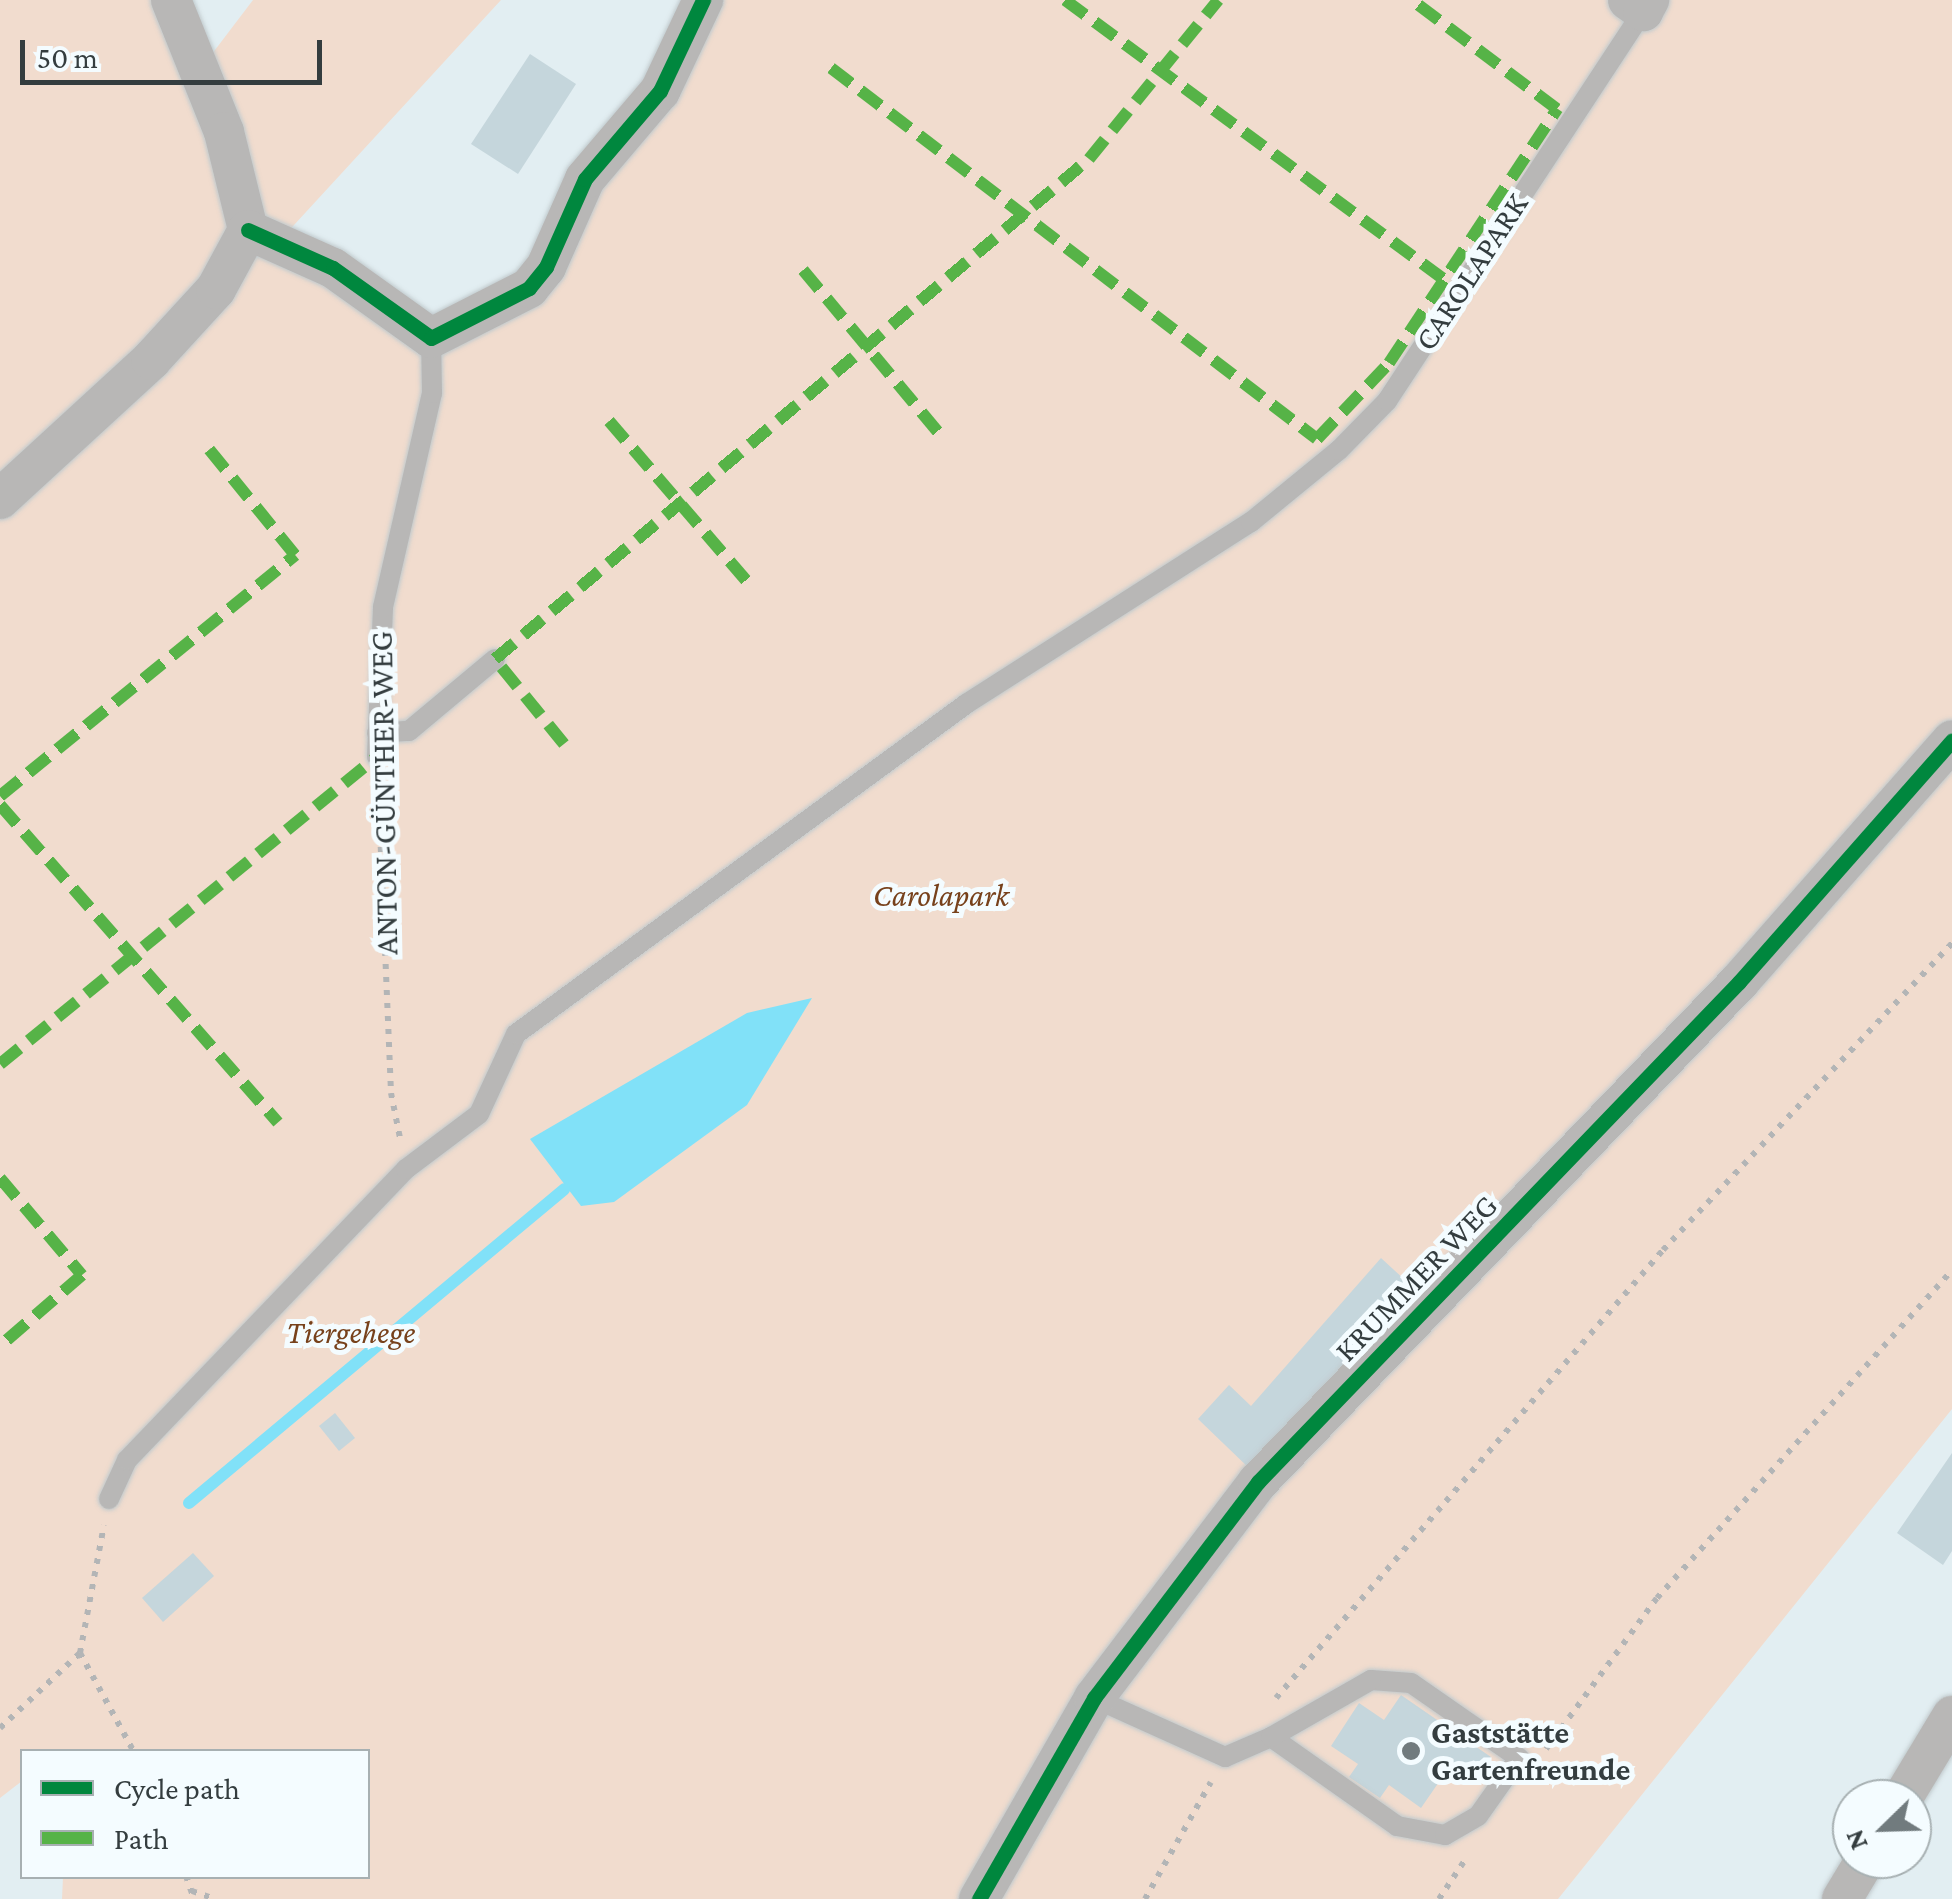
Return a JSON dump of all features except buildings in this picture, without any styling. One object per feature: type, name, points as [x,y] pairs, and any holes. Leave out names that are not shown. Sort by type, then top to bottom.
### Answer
[{"type":"street","points":[[0,498],[151,360],[216,289],[248,230],[224,132],[171,0]]},
{"type":"street","points":[[248,230],[349,278],[431,338],[529,288],[546,267],[585,179],[660,91],[703,0]]},
{"type":"street","name":"KRUMMER WEG","points":[[979,1899],[1094,1698],[1258,1482],[1739,982],[1952,740]]},
{"type":"street","points":[[1914,1779],[1952,1716]]},
{"type":"lane","name":"CAROLAPARK","points":[[109,1499],[127,1460],[406,1169],[478,1114],[516,1034],[966,704],[1251,522],[1339,450],[1387,401],[1640,4]]},
{"type":"lane","name":"ANTON-GÜNTHER-WEG","points":[[377,757],[383,607],[432,393],[431,338]]},
{"type":"lane","points":[[377,733],[409,732],[495,659]]},
{"type":"lane","points":[[1094,1698],[1225,1757],[1271,1738],[1371,1680],[1411,1683],[1519,1758],[1478,1816],[1444,1835],[1397,1826],[1271,1738]]},
{"type":"path","points":[[1145,1899],[1225,1757],[1663,1250],[1952,943]]},
{"type":"path","points":[[1542,1755],[1657,1598],[1952,1270]]},
{"type":"path","points":[[0,1728],[80,1653],[109,1499]]},
{"type":"path","points":[[80,1653],[132,1749]]},
{"type":"path","points":[[1438,1899],[1473,1849]]},
{"type":"path","points":[[193,1895],[215,1899]]},
{"type":"green space","points":[[0,0],[171,0],[199,71],[253,0],[501,0],[283,237],[431,338],[529,288],[703,0],[1952,0],[1952,1409],[1558,1899],[62,1899],[63,1879],[370,1879],[370,1749],[20,1749],[20,1783],[0,1798]]},
{"type":"water","points":[[812,998],[747,1105],[614,1202],[581,1206],[530,1139],[747,1013]]},
{"type":"waterway","points":[[189,1503],[564,1189]]},
{"type":"marked path","points":[[1065,0],[1443,279]]},
{"type":"marked path","points":[[564,744],[495,659],[1089,159],[1218,0]]},
{"type":"marked path","points":[[831,68],[1317,439],[1389,363],[1557,109],[1412,0]]},
{"type":"marked path","points":[[803,270],[938,432]]},
{"type":"marked path","points":[[609,421],[750,585]]},
{"type":"marked path","points":[[0,796],[295,555],[209,449]]},
{"type":"marked path","points":[[0,1064],[377,757]]},
{"type":"marked path","points":[[0,805],[278,1122]]},
{"type":"marked path","points":[[0,1178],[82,1275],[0,1346]]},
{"type":"cycle path","points":[[248,230],[333,268],[431,338],[529,288],[546,267],[585,179],[660,91],[703,0]]},
{"type":"cycle path","points":[[979,1899],[1094,1698],[1258,1482],[1739,982],[1952,740]]},
{"type":"place","name":"Gaststätte Gartenfreunde","points":[[1411,1751]]},
{"type":"park label","name":"Carolapark","points":[[941,895]]},
{"type":"park label","name":"Tiergehege","points":[[351,1332]]}]
